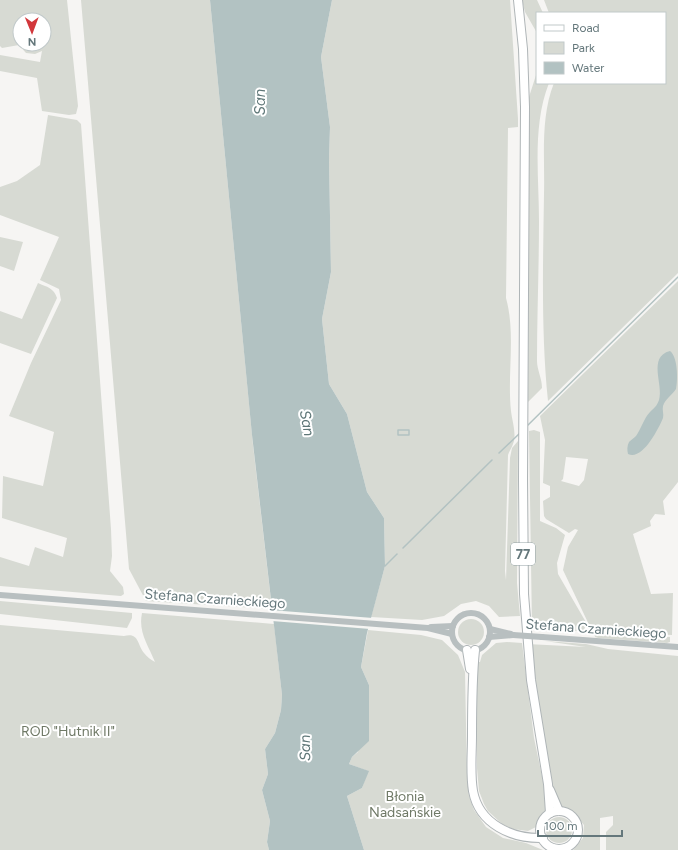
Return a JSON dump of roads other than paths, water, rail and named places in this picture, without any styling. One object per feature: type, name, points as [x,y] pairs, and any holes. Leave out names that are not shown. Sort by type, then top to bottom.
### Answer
[{"type":"main road","name":"77","points":[[518,0],[523,56],[525,114],[523,413],[524,565],[527,636],[534,709],[548,784],[550,813]]},
{"type":"main road","points":[[471,650],[472,779],[474,796],[487,818],[499,828],[526,838],[543,838]]},
{"type":"main road","name":"77","points":[[548,784],[559,811]]},
{"type":"main road","points":[[559,811],[571,815],[577,825],[576,837],[568,848],[559,849],[550,846],[543,838],[540,829],[544,819],[550,813],[559,811]]},
{"type":"main road","points":[[512,834],[529,833],[540,829]]},
{"type":"street","name":"Stefana Czarnieckiego","points":[[0,595],[428,628],[453,626]]},
{"type":"street","points":[[473,613],[484,618],[490,629],[489,637],[484,646],[471,650],[457,644],[452,634],[453,626],[460,616],[473,613]]},
{"type":"street","name":"Stefana Czarnieckiego","points":[[428,628],[452,634]]},
{"type":"street","points":[[490,629],[513,635]]},
{"type":"street","name":"Stefana Czarnieckiego","points":[[513,635],[678,647]]},
{"type":"street","points":[[489,637],[513,635]]},
{"type":"water","name":"San","points":[[210,0],[332,0],[321,57],[330,127],[329,159],[331,272],[322,319],[329,384],[347,414],[367,492],[384,518],[385,566],[367,633],[361,667],[369,685],[369,741],[352,757],[349,764],[369,771],[362,788],[347,796],[364,850],[269,850],[267,842],[270,821],[262,790],[268,774],[265,749],[275,733],[281,710],[282,695],[252,435]]},
{"type":"water","points":[[670,351],[675,358],[676,363],[676,389],[664,404],[663,418],[649,443],[639,453],[633,455],[628,454],[627,448],[629,442],[636,436],[646,417],[659,400],[659,359],[663,354]]},
{"type":"waterway","points":[[527,426],[678,277]]},
{"type":"waterway","points":[[398,430],[409,430],[409,435],[398,435],[398,430]]},
{"type":"waterway","points":[[499,453],[520,433]]},
{"type":"waterway","points":[[403,548],[492,460]]},
{"type":"waterway","points":[[385,566],[397,554]]},
{"type":"park label","name":"ROD \"Hutnik II\"","points":[[68,731]]},
{"type":"park label","name":"Błonia Nadsańskie","points":[[405,804]]}]
